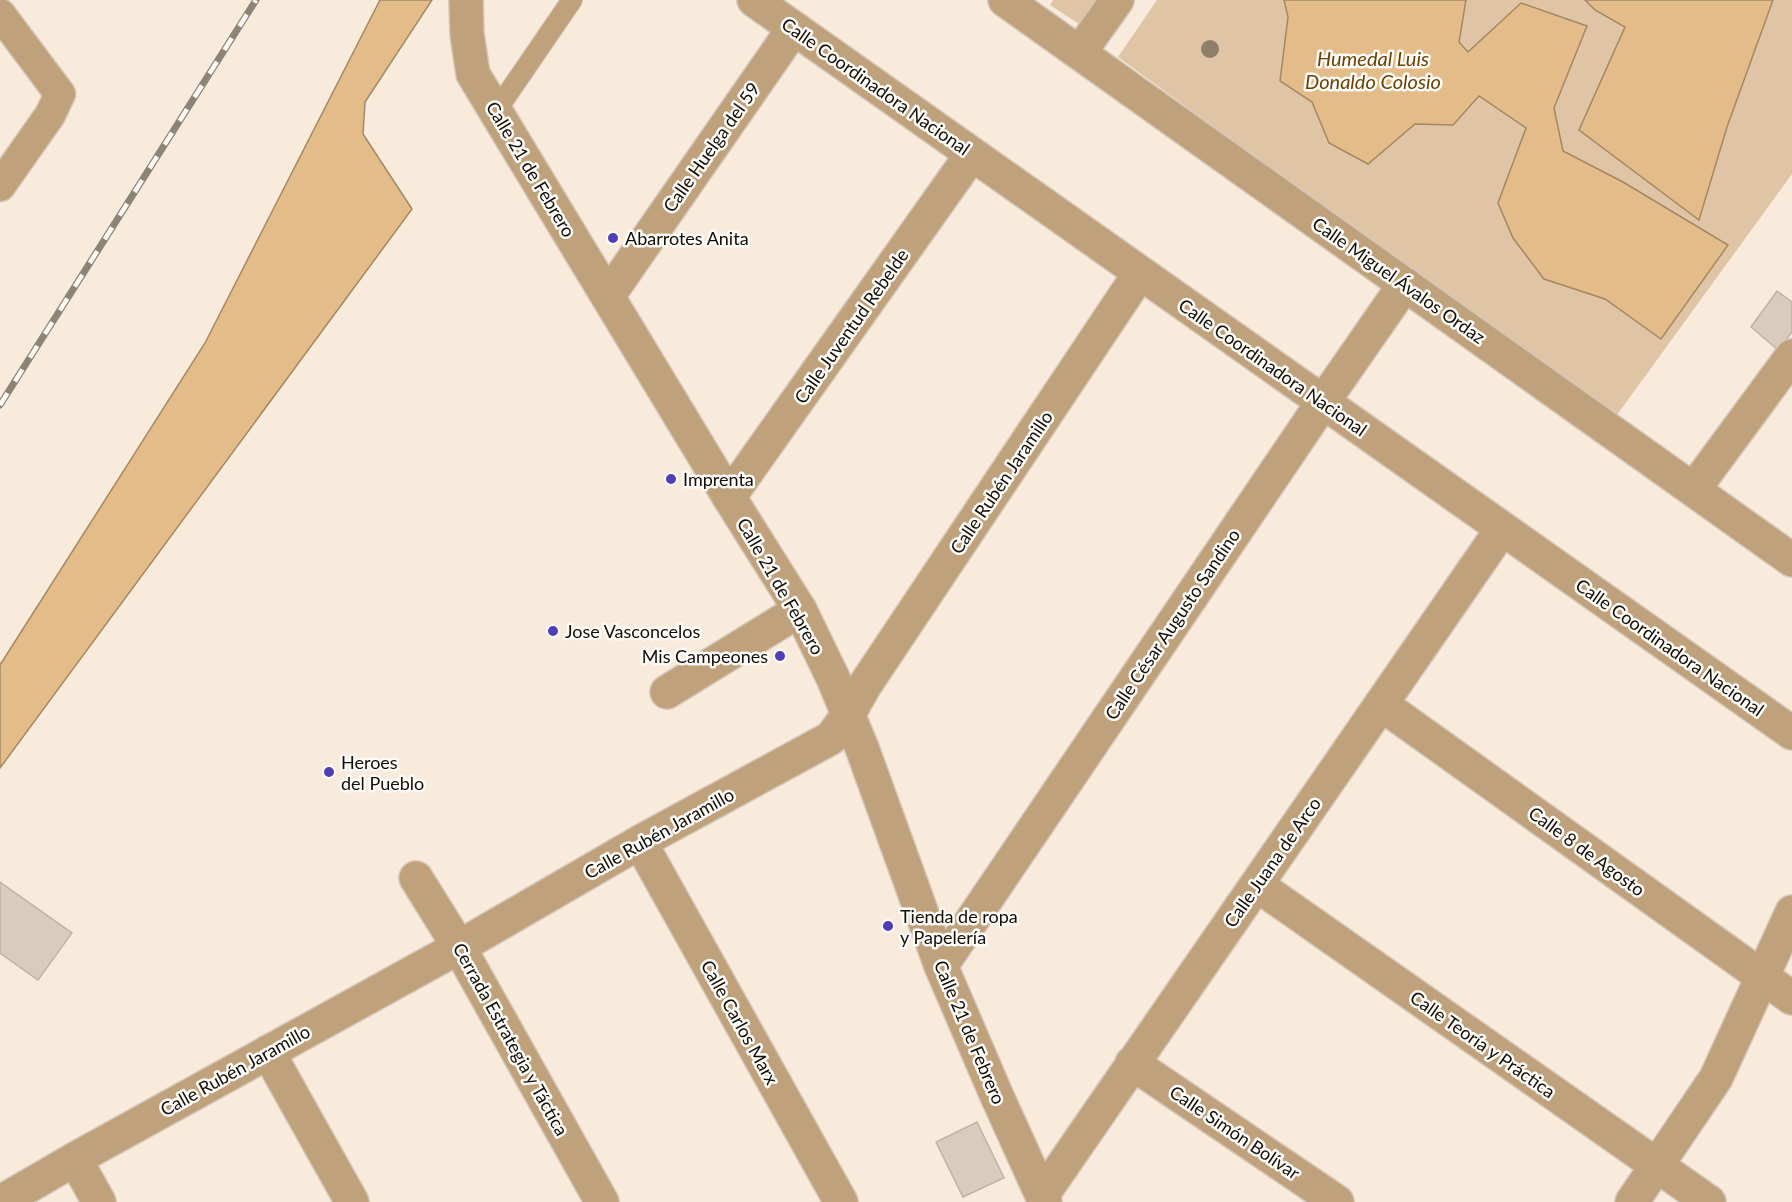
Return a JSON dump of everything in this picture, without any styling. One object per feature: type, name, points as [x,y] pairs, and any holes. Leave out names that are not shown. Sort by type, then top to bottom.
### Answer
[{"type":"street","name":"Calle 21 de Febrero","points":[[466,0],[467,34],[473,74],[800,610],[833,678],[862,748],[941,966],[1044,1198]]},
{"type":"street","name":"Calle Coordinadora Nacional","points":[[754,0],[1792,733]]},
{"type":"street","name":"Calle Miguel Ávalos Ordaz","points":[[1005,0],[1792,560]]},
{"type":"street","points":[[1080,52],[1117,0]]},
{"type":"street","points":[[0,14],[60,94],[50,115],[0,186]]},
{"type":"street","name":"Calle Huelga del 59","points":[[608,296],[794,28]]},
{"type":"street","name":"Calle Juventud Rebelde","points":[[729,497],[972,154]]},
{"type":"street","name":"Calle Rubén Jaramillo","points":[[1,1202],[640,842],[831,738],[1140,273]]},
{"type":"street","name":"Calle César Augusto Sandino","points":[[941,966],[1405,284]]},
{"type":"street","points":[[1694,489],[1792,356]]},
{"type":"street","name":"Calle Juana de Arco","points":[[1044,1198],[1132,1063],[1502,529]]},
{"type":"street","points":[[667,692],[800,610]]},
{"type":"street","name":"Calle 8 de Agosto","points":[[1381,704],[1792,998]]},
{"type":"street","name":"Calle Carlos Marx","points":[[640,842],[841,1202]]},
{"type":"street","name":"Cerrada Estrategia y Táctica","points":[[416,878],[459,946],[602,1202]]},
{"type":"street","name":"Calle Teoría y Práctica","points":[[1257,885],[1709,1202]]},
{"type":"street","points":[[1632,1202],[1716,1078],[1792,912]]},
{"type":"street","points":[[268,1052],[352,1202]]},
{"type":"street","name":"Calle Simón Bolívar","points":[[1132,1063],[1337,1202]]},
{"type":"street","points":[[75,1159],[99,1202]]},
{"type":"lane","points":[[496,111],[572,0]]},
{"type":"shaded area","points":[[1053,0],[1110,0],[1088,30],[1050,5]]},
{"type":"shaded area","points":[[1157,0],[1792,0],[1792,174],[1614,419],[1118,57]]},
{"type":"water","points":[[380,0],[432,0],[365,102],[363,134],[412,209],[0,768],[0,665],[205,343]]},
{"type":"water","name":"Humedal Luis Donaldo Colosio","points":[[1284,0],[1466,0],[1459,42],[1468,52],[1521,3],[1587,26],[1554,108],[1563,151],[1623,182],[1728,245],[1661,339],[1605,299],[1544,279],[1513,238],[1498,203],[1526,128],[1479,96],[1453,125],[1415,124],[1368,164],[1329,143],[1312,102],[1280,81],[1288,17]]},
{"type":"water","points":[[1585,0],[1773,0],[1727,127],[1699,220],[1579,130],[1625,27],[1595,10]]},
{"type":"building","points":[[1777,291],[1792,302],[1792,332],[1778,350],[1751,327]]},
{"type":"building","points":[[0,882],[72,933],[38,980],[0,953]]},
{"type":"building","points":[[977,1122],[1004,1178],[963,1197],[936,1142]]},
{"type":"railway","points":[[0,405],[256,0]]},
{"type":"place","name":"Abarrotes Anita","points":[[613,238]]},
{"type":"place","name":"Imprenta","points":[[671,479]]},
{"type":"place","name":"Jose Vasconcelos","points":[[553,631]]},
{"type":"place","name":"Mis Campeones","points":[[780,656]]},
{"type":"place","name":"Heroes del Pueblo","points":[[329,772]]},
{"type":"place","name":"Tienda de ropa y Papelería","points":[[888,926]]}]
